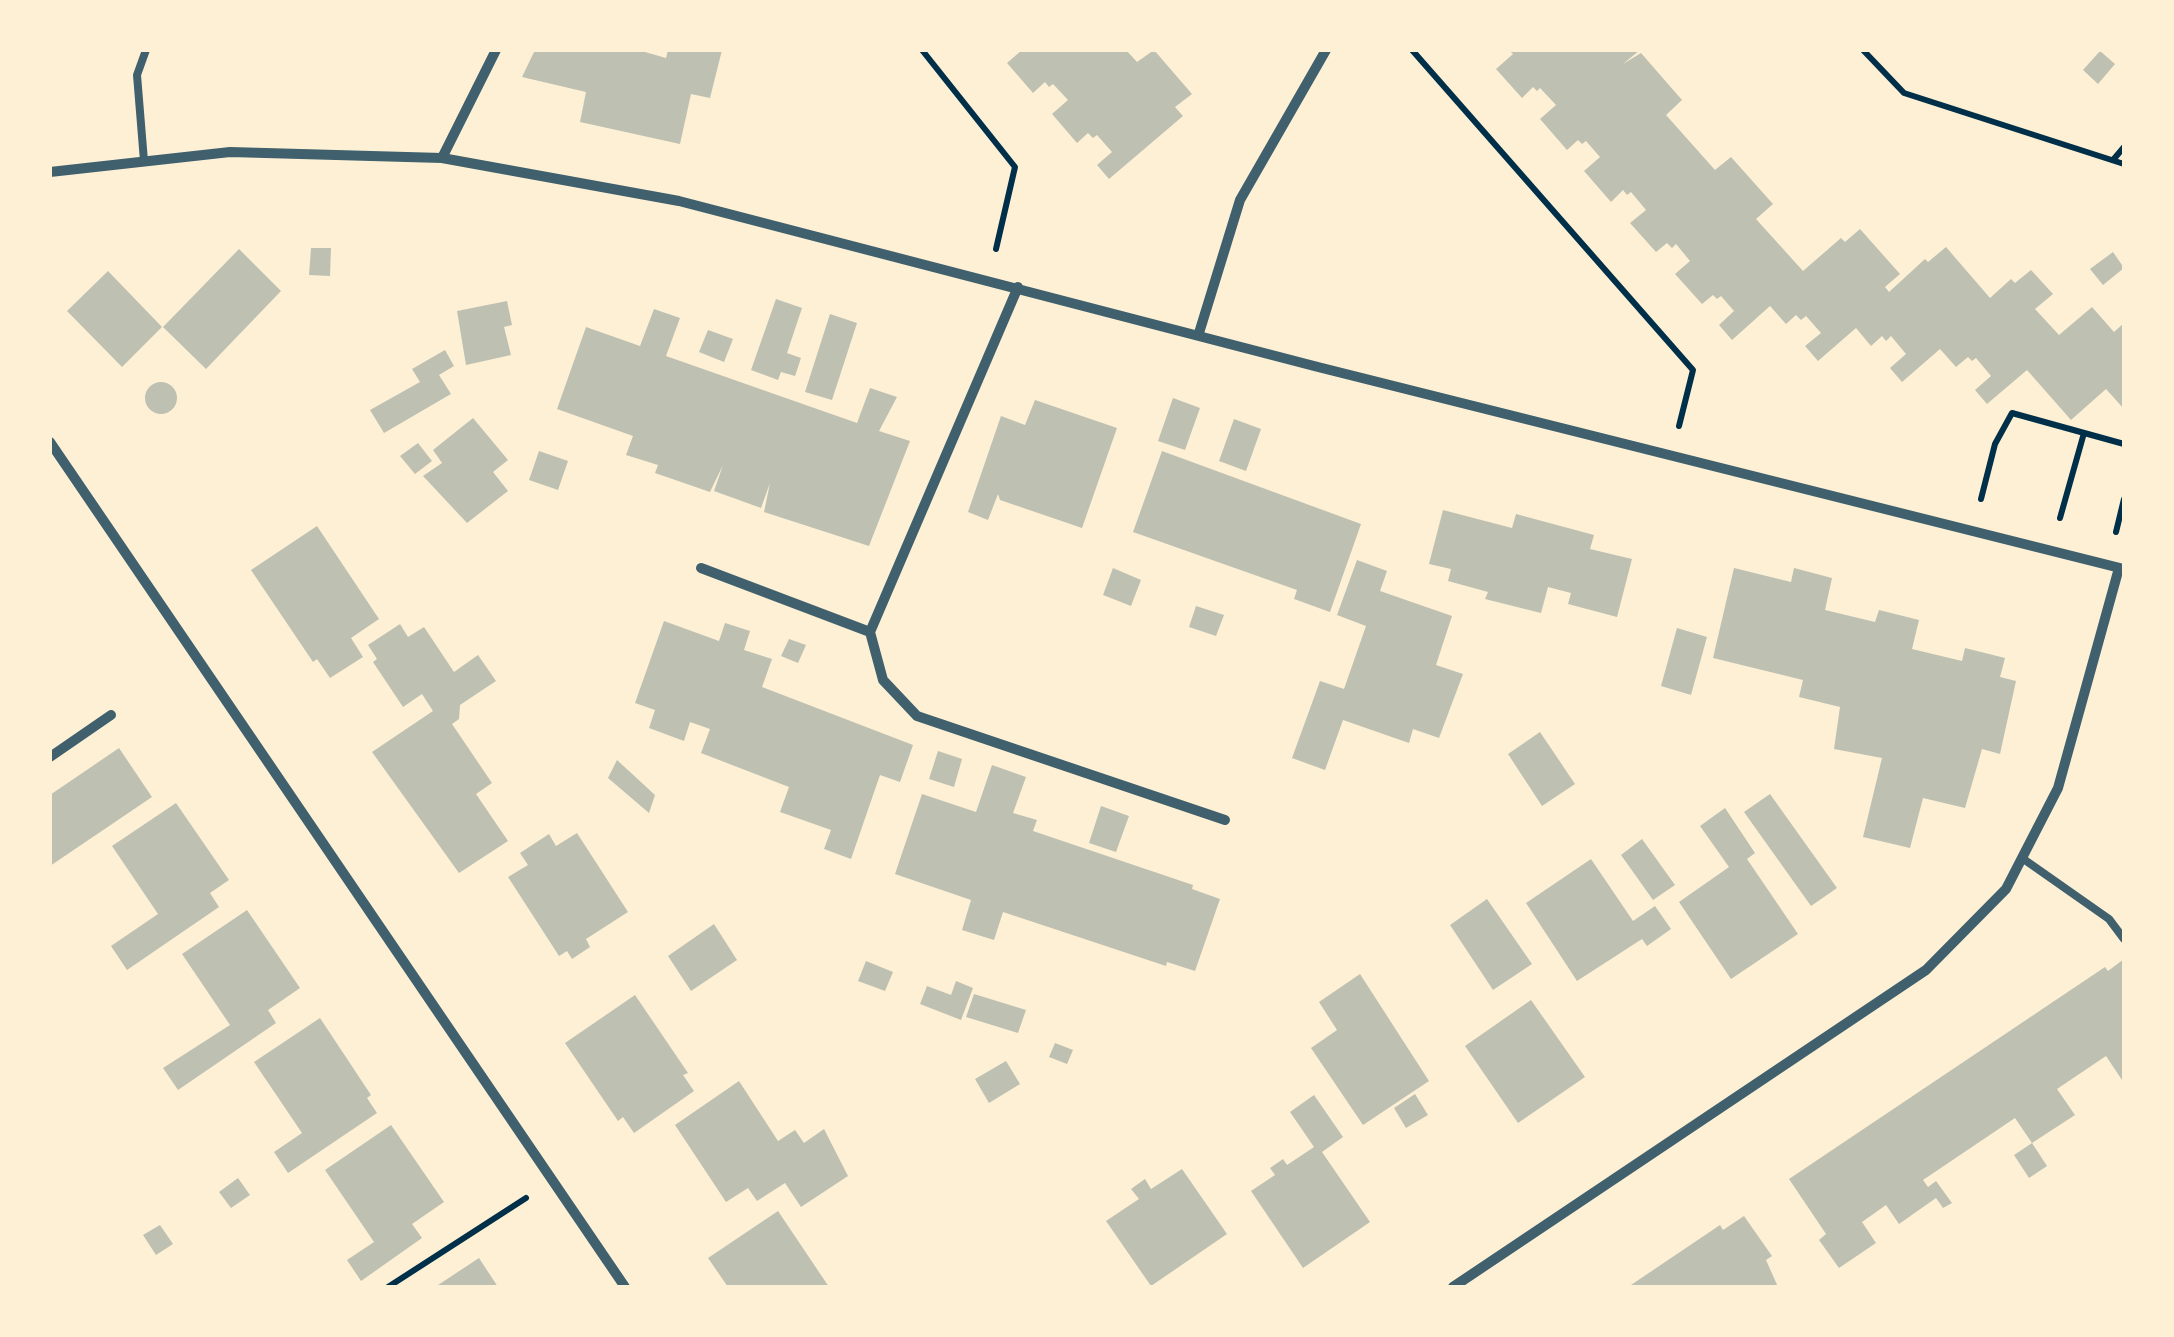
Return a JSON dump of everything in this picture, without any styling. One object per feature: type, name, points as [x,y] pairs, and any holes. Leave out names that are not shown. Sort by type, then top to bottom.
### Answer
[{"type":"street","points":[[442,158],[496,50]]},
{"type":"street","points":[[1199,333],[1240,200],[1326,50]]},
{"type":"street","points":[[50,172],[230,152],[442,158],[679,200],[1318,367],[2121,568],[2058,788],[2006,890],[1926,970],[1454,1287]]},
{"type":"street","points":[[1018,287],[870,632],[883,680],[917,716],[1225,820]]},
{"type":"street","points":[[50,442],[624,1287]]},
{"type":"street","points":[[701,568],[870,632]]},
{"type":"street","points":[[50,757],[111,715]]},
{"type":"lane","points":[[144,161],[138,75],[146,50]]},
{"type":"lane","points":[[2022,858],[2109,919],[2124,939]]},
{"type":"path","points":[[922,50],[1015,167],[990,280]]},
{"type":"path","points":[[1412,50],[1693,370],[1672,453]]},
{"type":"path","points":[[1862,50],[1904,93],[2124,164]]},
{"type":"path","points":[[2113,160],[2124,147]]},
{"type":"path","points":[[1973,530],[1995,444],[2012,413],[2124,444]]},
{"type":"path","points":[[2050,550],[2084,433]]},
{"type":"path","points":[[388,1287],[554,1180]]},
{"type":"building","points":[[535,50],[638,50],[666,58],[668,50],[722,50],[710,98],[691,94],[680,144],[580,122],[586,92],[522,77]]},
{"type":"building","points":[[1022,50],[1126,50],[1137,62],[1154,50],[1192,94],[1175,107],[1183,116],[1109,179],[1097,165],[1112,152],[1097,135],[1093,138],[1088,133],[1077,143],[1052,114],[1068,100],[1053,84],[1049,87],[1045,82],[1033,93],[1007,63]]},
{"type":"building","points":[[1509,50],[1640,50],[1623,64],[1641,53],[1682,100],[1666,115],[1715,170],[1731,157],[1773,204],[1756,219],[1803,271],[1841,238],[1845,242],[1860,229],[1900,274],[1885,287],[1889,292],[1925,259],[1928,262],[1946,247],[1990,298],[2011,279],[2015,283],[2031,270],[2053,294],[2035,309],[2059,335],[2092,307],[2114,332],[2124,323],[2124,409],[2106,389],[2071,420],[2027,370],[1987,404],[1975,390],[1991,376],[1976,358],[1972,361],[1968,357],[1956,367],[1940,349],[1902,382],[1890,368],[1906,354],[1891,336],[1886,341],[1882,336],[1871,346],[1856,328],[1818,361],[1805,346],[1821,333],[1806,316],[1801,320],[1796,315],[1786,324],[1770,306],[1732,340],[1719,325],[1734,311],[1721,296],[1717,299],[1713,295],[1702,304],[1675,274],[1690,261],[1676,244],[1672,248],[1667,243],[1656,252],[1630,223],[1646,210],[1631,192],[1627,195],[1623,190],[1611,202],[1584,171],[1600,157],[1586,141],[1582,144],[1578,140],[1567,150],[1540,119],[1556,105],[1540,88],[1537,91],[1533,87],[1522,98],[1496,69],[1513,54]]},
{"type":"building","points":[[2100,51],[2115,64],[2098,84],[2083,70]]},
{"type":"building","points":[[311,248],[331,248],[330,276],[309,275]]},
{"type":"building","points":[[239,249],[281,291],[206,369],[163,327]]},
{"type":"building","points":[[2113,252],[2124,268],[2103,285],[2090,269]]},
{"type":"building","points":[[108,271],[162,327],[122,367],[67,311]]},
{"type":"building","points":[[776,299],[802,308],[787,353],[801,358],[795,376],[781,372],[778,380],[751,370]]},
{"type":"building","points":[[507,301],[512,325],[504,327],[511,355],[466,365],[457,311]]},
{"type":"building","points":[[654,309],[680,318],[666,356],[857,423],[870,388],[897,397],[879,431],[910,441],[869,546],[764,512],[770,483],[761,508],[714,491],[723,465],[710,492],[655,473],[658,465],[626,455],[633,436],[557,409],[586,327],[640,346]]},
{"type":"building","points":[[830,314],[857,323],[832,400],[805,392]]},
{"type":"building","points":[[708,330],[733,339],[724,362],[699,352]]},
{"type":"building","points":[[445,350],[454,366],[439,375],[451,394],[384,433],[370,410],[420,382],[412,369]]},
{"type":"building","points":[[161,382],[172,387],[177,398],[172,409],[161,414],[150,409],[145,398],[150,387]]},
{"type":"building","points":[[1173,398],[1200,408],[1185,450],[1158,441]]},
{"type":"building","points":[[1035,400],[1117,428],[1082,528],[1000,500],[998,494],[988,520],[968,512],[1001,416],[1025,425]]},
{"type":"building","points":[[473,418],[508,460],[493,472],[508,491],[467,523],[423,476],[442,463],[433,450]]},
{"type":"building","points":[[1234,419],[1261,429],[1246,471],[1219,461]]},
{"type":"building","points":[[418,443],[432,461],[415,474],[400,456]]},
{"type":"building","points":[[539,451],[568,461],[558,490],[529,480]]},
{"type":"building","points":[[1162,451],[1361,524],[1330,612],[1294,599],[1297,590],[1133,532]]},
{"type":"building","points":[[1443,510],[1512,528],[1516,514],[1594,535],[1590,549],[1632,559],[1617,617],[1568,604],[1571,593],[1548,587],[1541,613],[1485,599],[1488,592],[1448,581],[1451,569],[1429,564]]},
{"type":"building","points":[[317,526],[379,619],[351,638],[363,657],[330,678],[317,659],[313,662],[251,570]]},
{"type":"building","points":[[1357,560],[1387,571],[1380,591],[1452,616],[1436,665],[1463,674],[1439,738],[1413,729],[1409,743],[1343,720],[1325,770],[1292,758],[1320,681],[1344,689],[1366,626],[1337,615]]},
{"type":"building","points":[[1113,568],[1141,580],[1131,606],[1103,595]]},
{"type":"building","points":[[1734,568],[1791,582],[1794,568],[1832,578],[1825,610],[1875,622],[1879,610],[1919,620],[1912,649],[1962,661],[1965,648],[2005,658],[2000,677],[2016,681],[2000,754],[1982,749],[1965,808],[1923,798],[1910,848],[1863,837],[1882,758],[1834,749],[1840,707],[1799,697],[1803,680],[1713,658]]},
{"type":"building","points":[[1196,606],[1224,615],[1216,636],[1189,627]]},
{"type":"building","points":[[664,621],[719,641],[725,623],[750,631],[744,650],[772,659],[762,687],[913,745],[900,782],[880,775],[851,859],[824,849],[831,830],[780,812],[789,787],[701,753],[710,729],[690,722],[684,741],[649,728],[655,710],[635,703]]},
{"type":"building","points":[[400,624],[408,637],[424,627],[454,672],[478,655],[496,681],[460,705],[459,719],[452,724],[492,783],[476,794],[508,841],[459,873],[372,752],[433,711],[422,694],[403,707],[373,662],[377,659],[368,645]]},
{"type":"building","points":[[1677,628],[1707,637],[1691,695],[1661,686]]},
{"type":"building","points":[[789,639],[806,645],[798,663],[781,656]]},
{"type":"building","points":[[1540,732],[1575,784],[1542,806],[1508,754]]},
{"type":"building","points":[[119,748],[152,797],[50,866],[50,795]]},
{"type":"building","points":[[938,751],[962,759],[954,787],[929,779]]},
{"type":"building","points":[[617,760],[655,795],[649,813],[608,778]]},
{"type":"building","points":[[992,765],[1026,777],[1013,813],[1037,820],[1033,831],[1193,885],[1192,889],[1220,899],[1195,971],[1167,962],[1166,966],[1003,912],[994,940],[962,930],[971,900],[895,874],[922,794],[976,812]]},
{"type":"building","points":[[1770,794],[1837,888],[1811,906],[1744,812]]},
{"type":"building","points":[[176,803],[229,880],[210,893],[219,907],[127,970],[111,946],[158,914],[112,846]]},
{"type":"building","points":[[1101,806],[1129,816],[1116,852],[1089,843]]},
{"type":"building","points":[[1725,808],[1755,853],[1747,859],[1798,934],[1731,979],[1679,902],[1729,867],[1700,826]]},
{"type":"building","points":[[577,833],[628,912],[586,939],[590,947],[572,959],[567,951],[559,956],[508,877],[528,865],[520,853],[549,834],[556,846]]},
{"type":"building","points":[[1642,839],[1675,885],[1653,900],[1621,855]]},
{"type":"building","points":[[1591,859],[1633,921],[1655,906],[1671,929],[1647,946],[1642,939],[1577,981],[1526,903]]},
{"type":"building","points":[[1487,899],[1532,964],[1493,990],[1450,925]]},
{"type":"building","points":[[247,910],[300,988],[268,1010],[276,1023],[178,1090],[163,1068],[230,1025],[182,954]]},
{"type":"building","points":[[714,924],[737,960],[691,991],[668,956]]},
{"type":"building","points":[[2124,959],[2124,1083],[2106,1056],[2057,1089],[2075,1115],[2032,1143],[2015,1118],[1923,1180],[1928,1187],[1936,1181],[1952,1203],[1943,1208],[1936,1198],[1899,1224],[1886,1205],[1862,1222],[1876,1243],[1839,1268],[1819,1240],[1826,1234],[1789,1179],[2105,967],[2108,971]]},
{"type":"building","points":[[866,961],[893,972],[885,991],[858,981]]},
{"type":"building","points":[[1360,974],[1429,1081],[1363,1125],[1311,1048],[1337,1030],[1319,1002]]},
{"type":"building","points":[[956,981],[973,988],[961,1020],[920,1004],[927,986],[951,995]]},
{"type":"building","points":[[974,994],[1026,1010],[1018,1033],[966,1017]]},
{"type":"building","points":[[635,995],[688,1073],[683,1075],[694,1091],[634,1133],[623,1117],[618,1121],[565,1043]]},
{"type":"building","points":[[1531,1000],[1585,1077],[1518,1123],[1465,1046]]},
{"type":"building","points":[[320,1018],[371,1095],[367,1098],[377,1113],[288,1173],[274,1152],[302,1133],[254,1062]]},
{"type":"building","points":[[1055,1043],[1073,1050],[1067,1064],[1049,1057]]},
{"type":"building","points":[[1006,1061],[1020,1084],[989,1103],[975,1079]]},
{"type":"building","points":[[739,1081],[778,1141],[795,1130],[804,1143],[824,1129],[848,1176],[801,1207],[785,1183],[757,1201],[748,1188],[726,1202],[675,1125]]},
{"type":"building","points":[[1415,1094],[1428,1115],[1406,1128],[1394,1108]]},
{"type":"building","points":[[1314,1095],[1343,1137],[1322,1152],[1370,1222],[1303,1268],[1251,1191],[1275,1175],[1270,1168],[1283,1159],[1287,1165],[1314,1147],[1290,1112]]},
{"type":"building","points":[[391,1125],[444,1202],[412,1224],[422,1238],[361,1281],[347,1260],[374,1242],[325,1170]]},
{"type":"building","points":[[2032,1143],[2047,1166],[2029,1178],[2014,1155]]},
{"type":"building","points":[[1182,1169],[1227,1234],[1151,1286],[1106,1221],[1139,1199],[1131,1189],[1145,1179],[1151,1189]]},
{"type":"building","points":[[238,1178],[250,1195],[231,1208],[219,1192]]},
{"type":"building","points":[[778,1211],[829,1287],[728,1287],[708,1258]]},
{"type":"building","points":[[1744,1216],[1772,1256],[1766,1260],[1778,1287],[1628,1287],[1720,1225],[1723,1230]]},
{"type":"building","points":[[160,1225],[173,1244],[156,1255],[143,1235]]},
{"type":"building","points":[[479,1258],[498,1287],[435,1287]]}]
